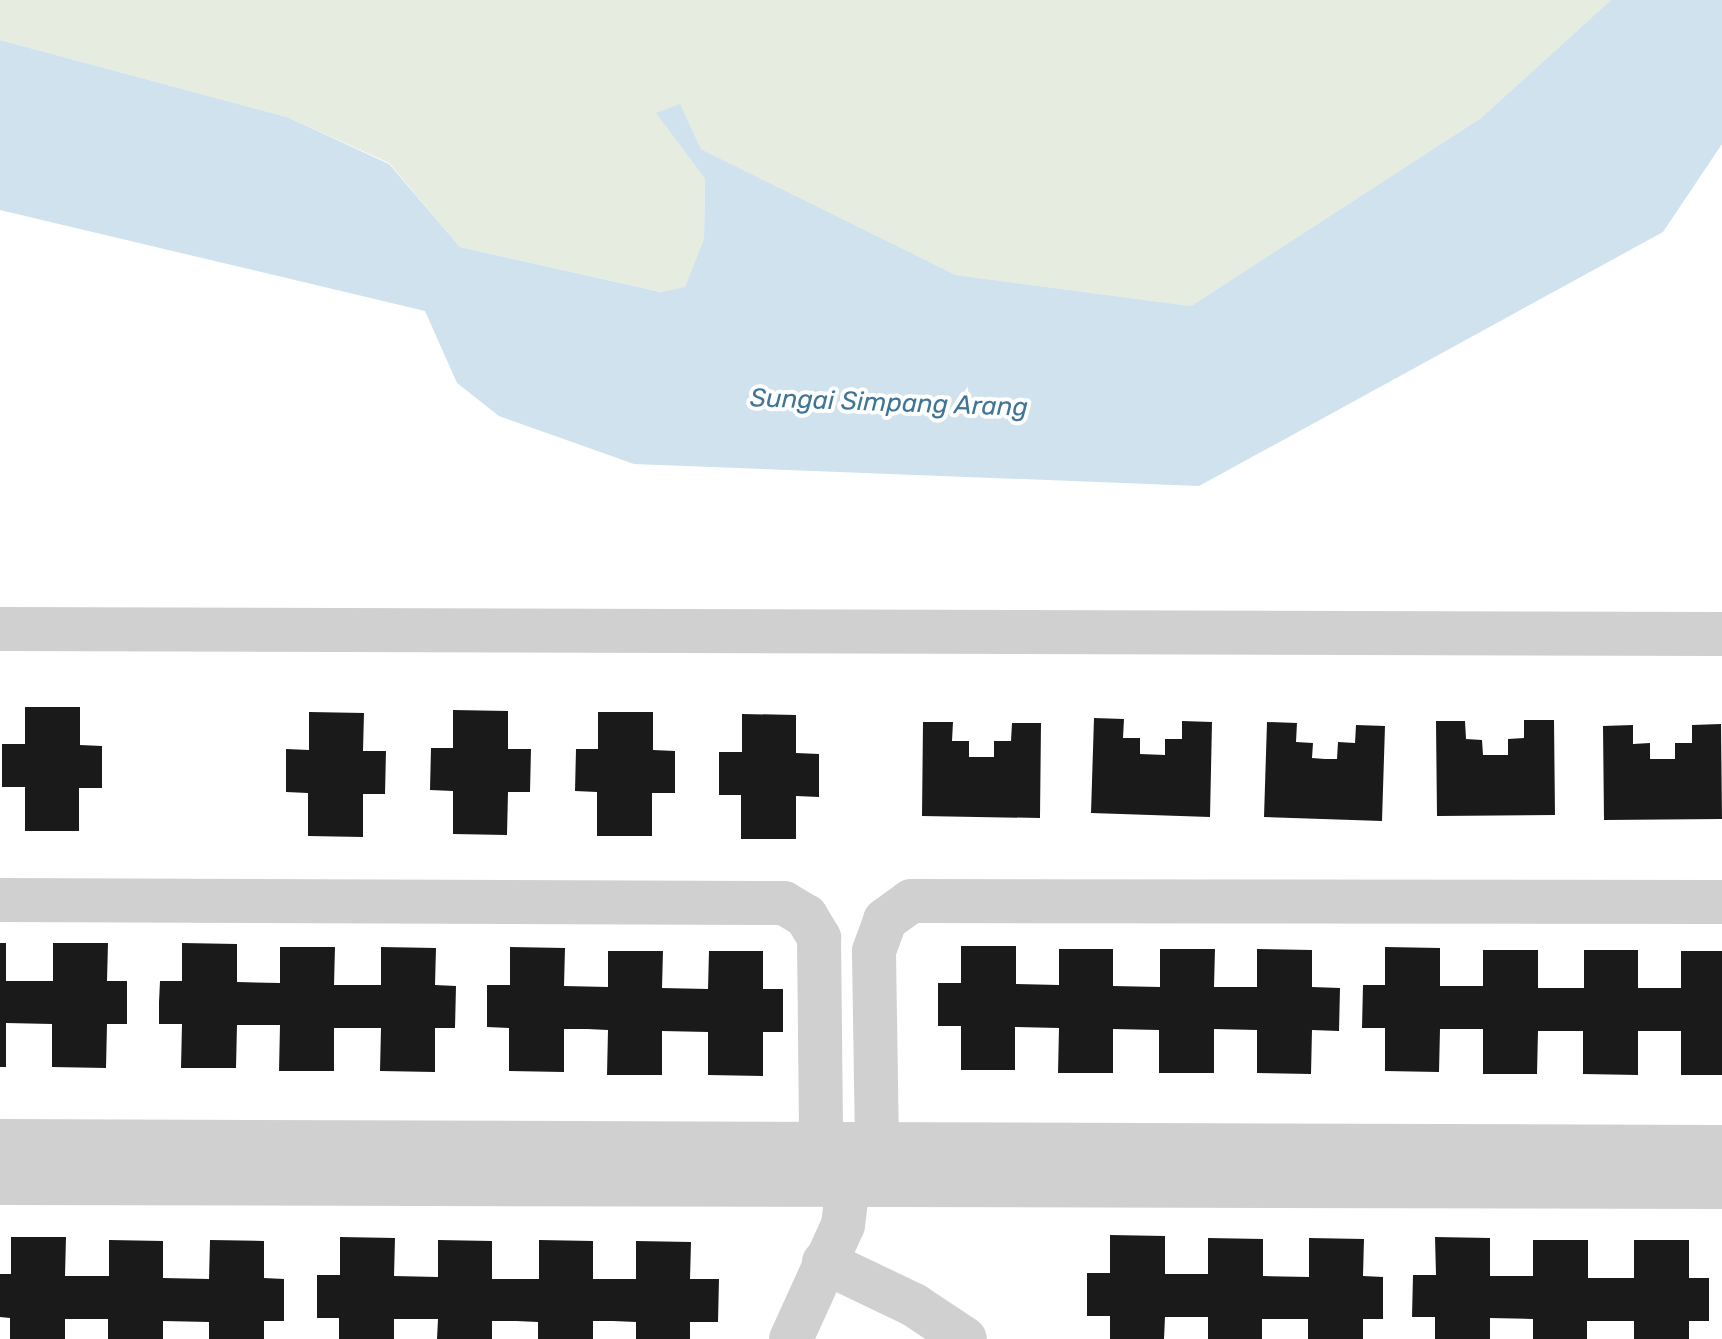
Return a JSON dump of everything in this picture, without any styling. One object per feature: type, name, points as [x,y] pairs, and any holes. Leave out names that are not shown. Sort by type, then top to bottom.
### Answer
[{"type":"street","points":[[0,629],[1722,634]]},
{"type":"street","points":[[0,900],[784,903],[806,916],[819,938],[821,1144],[848,1185]]},
{"type":"street","points":[[791,1339],[843,1225],[848,1185],[877,1144],[874,951],[885,920],[911,901],[1722,902]]},
{"type":"street","points":[[0,1141],[1722,1147]]},
{"type":"street","points":[[0,1183],[1722,1187]]},
{"type":"street","points":[[824,1262],[914,1305],[965,1339]]},
{"type":"shaded area","points":[[0,0],[1611,0],[1481,118],[1191,306],[956,275],[701,149],[680,105],[657,114],[705,179],[704,239],[685,288],[662,292],[460,247],[389,163],[287,117],[0,40]]},
{"type":"water","name":"Sungai Simpang Arang","points":[[1611,0],[1722,0],[1722,144],[1663,232],[1199,486],[634,464],[499,416],[457,383],[425,311],[0,210],[0,40],[287,117],[389,164],[460,247],[661,292],[685,287],[704,239],[705,179],[656,113],[680,104],[701,149],[956,275],[1191,306],[1481,118]]},
{"type":"building","points":[[25,707],[80,707],[80,745],[102,746],[102,788],[79,788],[79,831],[25,831],[25,787],[2,787],[2,744],[25,744]]},
{"type":"building","points":[[453,710],[508,711],[508,749],[531,749],[530,792],[508,792],[507,835],[453,834],[453,791],[430,790],[431,748],[453,748]]},
{"type":"building","points":[[309,712],[364,713],[363,751],[386,751],[385,794],[363,794],[363,837],[308,836],[308,793],[286,792],[286,749],[309,750]]},
{"type":"building","points":[[598,712],[653,712],[653,750],[675,751],[675,793],[652,793],[652,836],[597,836],[597,792],[575,791],[576,749],[598,749]]},
{"type":"building","points":[[742,714],[796,715],[796,753],[819,754],[819,797],[796,796],[796,839],[741,839],[741,795],[719,795],[719,752],[742,752]]},
{"type":"building","points":[[1094,718],[1124,719],[1123,738],[1140,738],[1140,754],[1165,755],[1165,739],[1182,739],[1182,721],[1212,722],[1210,817],[1091,813]]},
{"type":"building","points":[[1524,720],[1554,720],[1555,815],[1437,816],[1436,721],[1465,721],[1466,739],[1482,740],[1483,755],[1508,755],[1508,739],[1524,738]]},
{"type":"building","points":[[923,722],[953,722],[952,741],[969,741],[969,757],[994,757],[994,741],[1011,741],[1012,723],[1041,723],[1040,818],[922,816]]},
{"type":"building","points":[[1267,722],[1297,723],[1296,742],[1313,743],[1312,758],[1325,759],[1337,759],[1338,742],[1355,743],[1356,725],[1385,726],[1382,821],[1264,817]]},
{"type":"building","points":[[1721,724],[1722,819],[1604,820],[1603,726],[1633,725],[1633,744],[1650,743],[1650,759],[1675,759],[1675,743],[1692,743],[1692,725]]},
{"type":"building","points":[[0,943],[6,943],[6,981],[53,981],[53,943],[108,943],[107,981],[127,981],[127,1024],[107,1024],[106,1068],[52,1067],[52,1024],[6,1023],[6,1067],[0,1067]]},
{"type":"building","points":[[182,943],[237,944],[237,982],[280,983],[280,947],[335,947],[334,985],[381,985],[381,947],[436,948],[435,985],[456,986],[455,1028],[435,1028],[435,1072],[380,1071],[381,1028],[334,1028],[334,1071],[279,1071],[280,1025],[237,1025],[236,1068],[181,1068],[182,1024],[159,1024],[159,1002],[160,981],[182,981]]},
{"type":"building","points":[[961,946],[1016,946],[1016,984],[1059,985],[1059,949],[1113,949],[1113,986],[1160,987],[1160,949],[1215,949],[1214,987],[1257,987],[1257,949],[1312,950],[1312,987],[1340,988],[1339,1031],[1312,1030],[1311,1074],[1257,1073],[1257,1030],[1214,1029],[1214,1073],[1159,1073],[1159,1030],[1113,1029],[1113,1073],[1058,1073],[1059,1028],[1015,1027],[1015,1070],[961,1070],[961,1026],[938,1026],[938,983],[961,983]]},
{"type":"building","points":[[510,947],[565,948],[564,986],[608,987],[608,951],[663,951],[662,988],[708,989],[709,951],[763,951],[763,989],[783,989],[783,1032],[763,1032],[763,1076],[708,1075],[708,1032],[662,1031],[662,1075],[607,1075],[608,1030],[587,1029],[564,1029],[564,1072],[509,1071],[509,1028],[487,1027],[487,985],[510,985]]},
{"type":"building","points":[[1385,947],[1440,948],[1440,986],[1483,986],[1483,950],[1538,950],[1538,988],[1584,988],[1584,950],[1638,950],[1638,988],[1681,988],[1681,951],[1722,951],[1722,1075],[1681,1075],[1681,1031],[1638,1031],[1638,1075],[1583,1074],[1583,1031],[1538,1031],[1537,1074],[1483,1074],[1483,1029],[1440,1029],[1439,1072],[1385,1071],[1385,1028],[1362,1028],[1363,985],[1385,985]]},
{"type":"building","points":[[1110,1235],[1165,1236],[1165,1274],[1208,1274],[1208,1238],[1263,1239],[1263,1276],[1309,1277],[1309,1238],[1364,1239],[1363,1276],[1383,1277],[1383,1319],[1363,1319],[1363,1339],[1308,1339],[1308,1319],[1262,1319],[1262,1339],[1208,1339],[1208,1317],[1165,1317],[1164,1339],[1110,1339],[1110,1316],[1087,1316],[1087,1273],[1110,1273]]},
{"type":"building","points":[[11,1237],[66,1237],[65,1276],[109,1276],[109,1240],[163,1241],[163,1278],[209,1279],[210,1240],[264,1241],[264,1278],[284,1279],[284,1321],[264,1321],[264,1339],[209,1339],[209,1322],[163,1321],[163,1339],[108,1339],[108,1319],[65,1319],[65,1339],[10,1339],[10,1318],[0,1317],[0,1274],[11,1274]]},
{"type":"building","points":[[340,1237],[395,1238],[394,1276],[438,1277],[438,1240],[492,1241],[492,1279],[539,1279],[539,1240],[593,1241],[593,1279],[636,1279],[636,1241],[691,1242],[690,1279],[719,1279],[718,1322],[690,1322],[690,1339],[636,1339],[636,1322],[593,1321],[593,1339],[538,1339],[538,1322],[492,1321],[492,1339],[437,1339],[438,1319],[394,1319],[394,1339],[339,1339],[339,1318],[317,1318],[317,1275],[340,1275]]},
{"type":"building","points":[[1435,1237],[1490,1238],[1490,1276],[1533,1276],[1533,1240],[1588,1240],[1588,1278],[1634,1278],[1634,1240],[1689,1240],[1689,1278],[1709,1278],[1709,1321],[1689,1321],[1689,1339],[1634,1339],[1634,1321],[1587,1321],[1587,1339],[1533,1339],[1533,1319],[1490,1318],[1490,1339],[1435,1339],[1435,1317],[1412,1317],[1413,1275],[1436,1275]]}]
